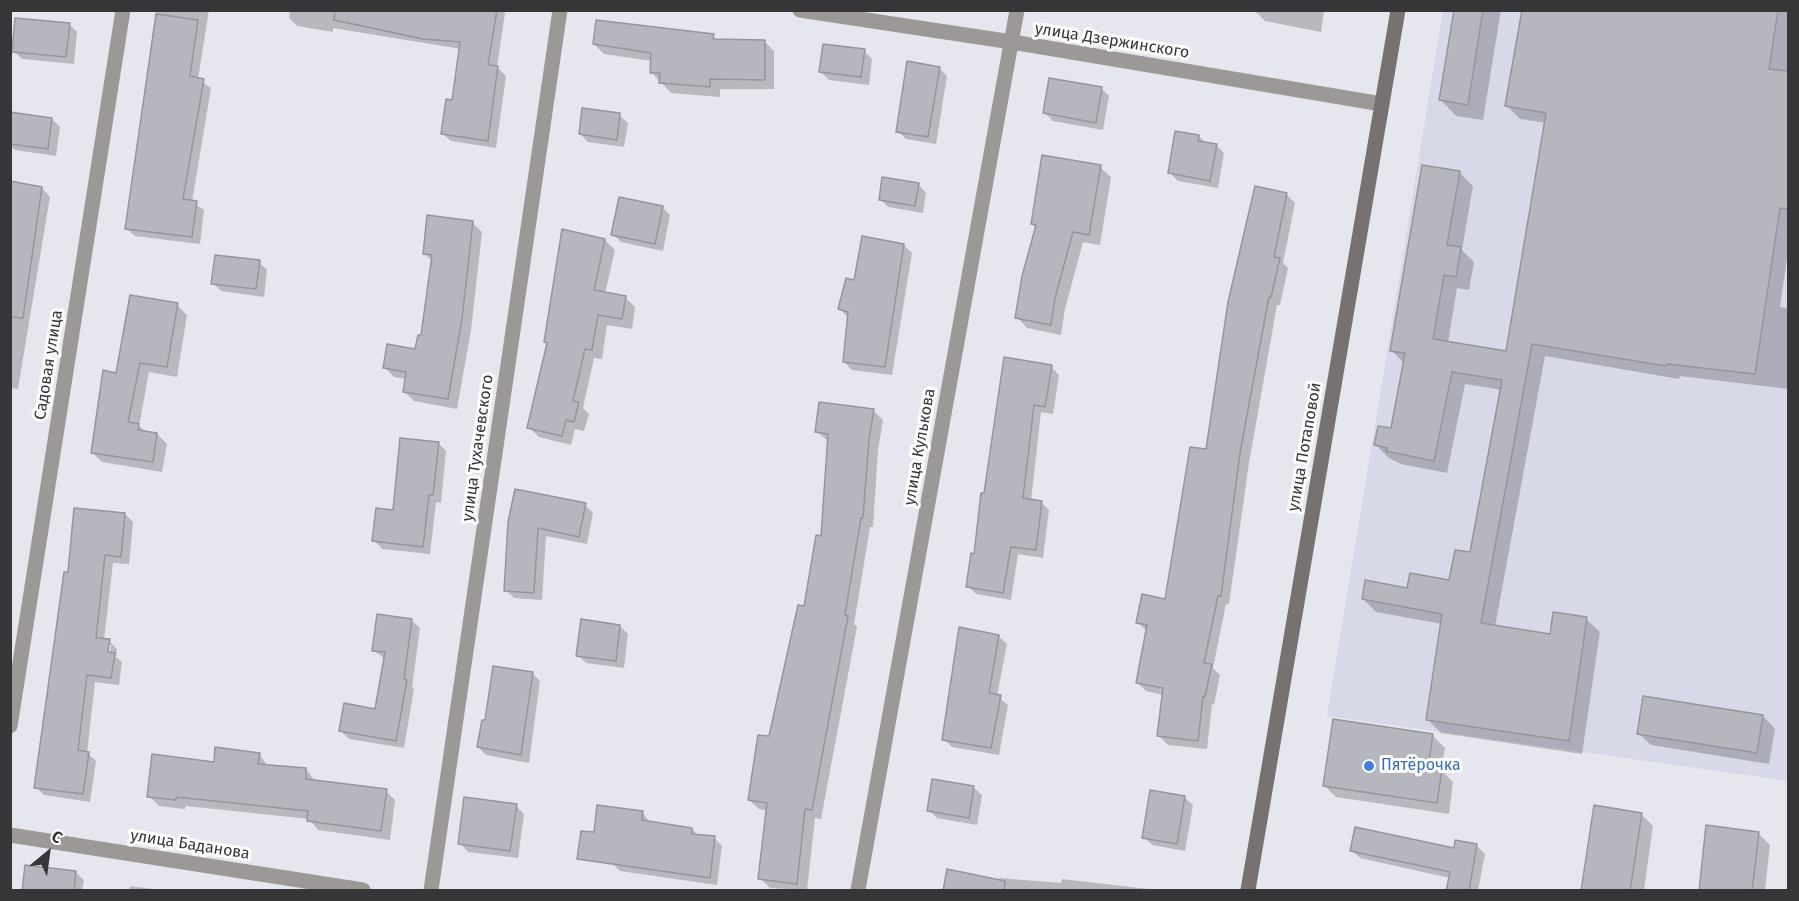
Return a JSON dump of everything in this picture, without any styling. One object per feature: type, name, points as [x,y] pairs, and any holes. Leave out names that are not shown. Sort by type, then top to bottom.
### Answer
[{"type":"main road","name":"улица Потаповой","points":[[1248,891],[1398,10]]},
{"type":"street","name":"Садовая улица","points":[[10,726],[123,10]]},
{"type":"street","name":"улица Тухачевского","points":[[431,891],[560,10]]},
{"type":"street","name":"улица Дзержинского","points":[[800,10],[1012,42],[1382,104]]},
{"type":"street","name":"улица Кулькова","points":[[858,891],[1017,10]]},
{"type":"street","name":"улица Баданова","points":[[10,835],[363,891]]},
{"type":"shaded area","points":[[1443,11],[1788,11],[1788,781],[1327,716]]},
{"type":"building","points":[[335,10],[497,10],[488,65],[498,66],[488,141],[441,134],[446,99],[452,100],[460,42],[423,39],[334,20]]},
{"type":"building","points":[[1454,10],[1483,10],[1468,105],[1439,100]]},
{"type":"building","points":[[1522,10],[1778,10],[1769,69],[1788,71],[1788,209],[1780,208],[1755,374],[1667,364],[1666,366],[1532,344],[1481,623],[1550,634],[1553,612],[1587,617],[1569,741],[1426,720],[1442,614],[1362,599],[1365,580],[1407,588],[1410,573],[1449,580],[1455,550],[1470,552],[1502,380],[1452,372],[1434,461],[1386,451],[1387,448],[1374,445],[1378,426],[1391,428],[1405,353],[1390,351],[1422,165],[1460,171],[1447,245],[1461,247],[1456,277],[1444,275],[1433,339],[1506,351],[1546,113],[1505,106]]},
{"type":"building","points":[[156,14],[198,20],[190,76],[204,79],[183,199],[197,201],[192,237],[125,229]]},
{"type":"building","points":[[15,18],[70,23],[66,57],[12,52]]},
{"type":"building","points":[[596,20],[714,34],[713,39],[765,40],[765,80],[710,79],[710,87],[659,83],[660,73],[650,73],[651,53],[593,44]]},
{"type":"building","points":[[823,44],[865,49],[861,77],[819,72]]},
{"type":"building","points":[[907,61],[940,67],[928,137],[896,132]]},
{"type":"building","points":[[1049,78],[1102,87],[1096,123],[1043,113]]},
{"type":"building","points":[[582,108],[620,113],[617,140],[579,134]]},
{"type":"building","points":[[10,112],[52,118],[48,149],[10,144]]},
{"type":"building","points":[[1175,131],[1199,135],[1198,141],[1217,144],[1210,181],[1168,173]]},
{"type":"building","points":[[1042,155],[1101,165],[1089,235],[1073,232],[1055,298],[1051,325],[1015,318],[1022,276],[1036,225],[1031,224]]},
{"type":"building","points":[[882,177],[919,183],[915,206],[879,200]]},
{"type":"building","points":[[10,181],[42,187],[23,318],[10,317]]},
{"type":"building","points":[[1255,186],[1287,193],[1274,257],[1280,258],[1271,297],[1269,297],[1240,453],[1221,596],[1218,596],[1204,663],[1212,664],[1205,697],[1203,696],[1198,741],[1157,736],[1163,688],[1136,683],[1147,625],[1136,623],[1142,594],[1165,599],[1190,447],[1206,449],[1228,302]]},
{"type":"building","points":[[619,197],[663,206],[655,244],[611,235]]},
{"type":"building","points":[[427,215],[473,221],[462,319],[448,399],[403,392],[406,372],[383,368],[387,344],[415,349],[418,335],[421,335],[432,255],[423,254]]},
{"type":"building","points":[[562,229],[605,239],[594,290],[626,296],[622,319],[598,315],[592,350],[585,349],[573,401],[579,402],[574,422],[566,420],[562,436],[527,428],[547,343],[544,342]]},
{"type":"building","points":[[862,236],[904,244],[885,367],[843,362],[848,312],[838,309],[846,278],[854,280]]},
{"type":"building","points":[[215,255],[260,260],[256,289],[211,284]]},
{"type":"building","points":[[130,295],[178,303],[167,367],[140,363],[128,422],[139,424],[138,430],[157,433],[153,462],[91,453],[103,370],[116,373]]},
{"type":"building","points":[[1004,357],[1052,365],[1045,407],[1034,405],[1023,498],[1042,501],[1036,550],[1011,547],[1003,593],[966,587],[971,553],[974,554],[981,493],[984,493]]},
{"type":"building","points":[[819,402],[874,409],[869,439],[863,518],[861,518],[845,615],[848,616],[812,810],[805,809],[797,884],[758,879],[767,803],[748,800],[758,735],[769,736],[798,605],[804,606],[816,535],[821,536],[828,434],[815,432]]},
{"type":"building","points":[[400,438],[439,442],[433,495],[429,495],[423,547],[372,541],[376,508],[393,510]]},
{"type":"building","points":[[515,489],[586,503],[579,537],[538,528],[534,593],[504,591],[508,522]]},
{"type":"building","points":[[74,508],[125,513],[121,557],[105,555],[96,638],[110,639],[108,652],[115,653],[111,678],[87,675],[78,750],[89,752],[83,794],[34,788],[64,572],[68,572]]},
{"type":"building","points":[[377,614],[412,619],[404,679],[407,680],[396,741],[339,731],[344,703],[375,709],[385,652],[372,651]]},
{"type":"building","points":[[581,619],[620,625],[616,661],[576,656]]},
{"type":"building","points":[[959,627],[999,635],[989,693],[1001,695],[991,748],[942,740]]},
{"type":"building","points":[[493,666],[533,672],[521,755],[477,747],[482,720],[485,720]]},
{"type":"building","points":[[1643,696],[1763,715],[1757,753],[1637,734]]},
{"type":"building","points":[[1333,719],[1433,734],[1428,767],[1442,769],[1437,803],[1323,786]]},
{"type":"building","points":[[215,747],[260,753],[258,764],[306,768],[306,779],[387,789],[381,831],[307,821],[308,811],[176,797],[176,800],[147,797],[152,754],[214,762]]},
{"type":"building","points":[[932,779],[974,786],[969,818],[927,811]]},
{"type":"building","points":[[1150,790],[1185,796],[1177,844],[1142,838]]},
{"type":"building","points":[[464,797],[517,804],[510,851],[458,844]]},
{"type":"building","points":[[597,805],[643,811],[642,820],[692,828],[692,834],[715,836],[710,878],[577,859],[581,831],[594,832]]},
{"type":"building","points":[[1594,805],[1642,813],[1630,891],[1581,891]]},
{"type":"building","points":[[1706,825],[1759,832],[1752,891],[1699,891]]},
{"type":"building","points":[[1355,827],[1454,848],[1455,840],[1477,844],[1469,891],[1446,891],[1450,872],[1350,851]]},
{"type":"building","points":[[25,865],[76,871],[74,891],[22,891]]},
{"type":"building","points":[[947,869],[1005,881],[1004,891],[943,891]]},
{"type":"place","name":"Пятёрочка","points":[[1369,766]]}]
